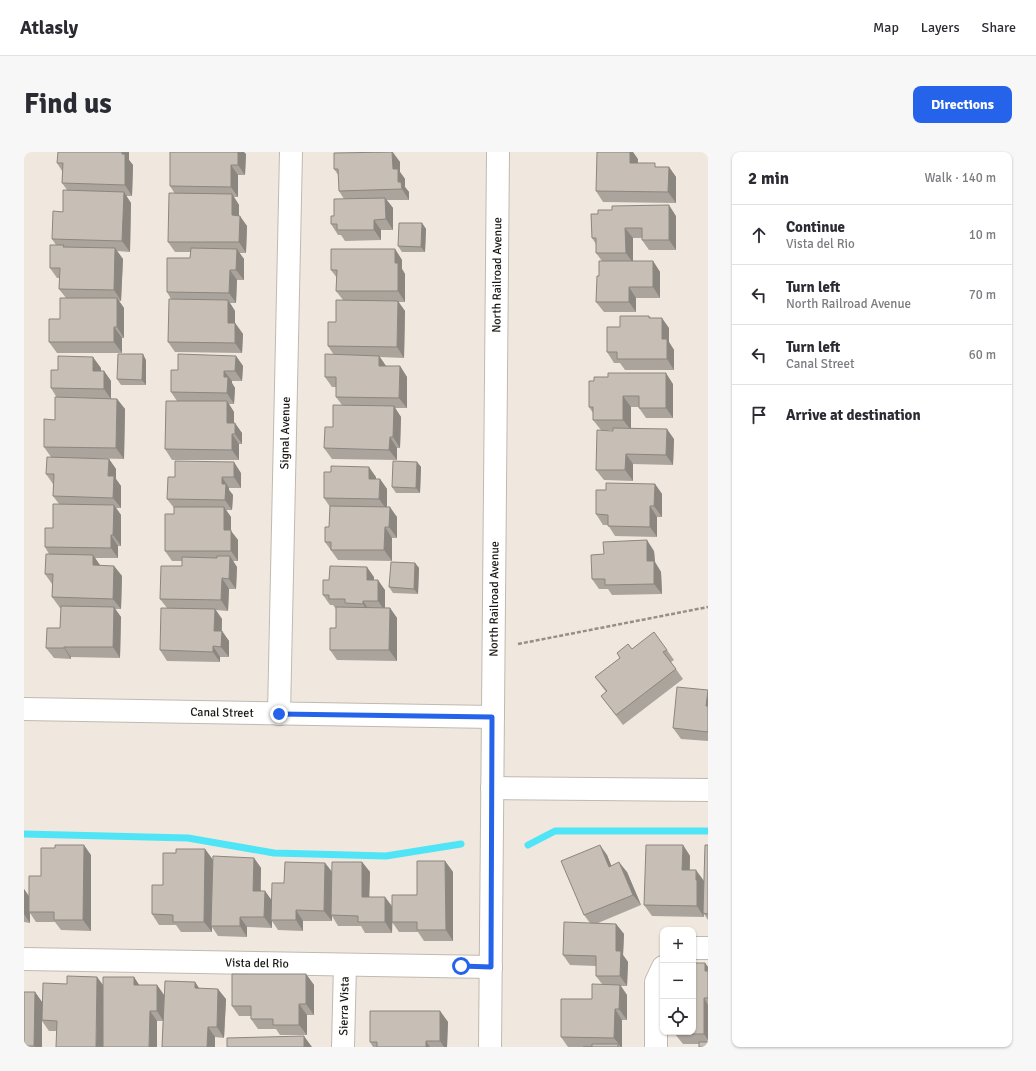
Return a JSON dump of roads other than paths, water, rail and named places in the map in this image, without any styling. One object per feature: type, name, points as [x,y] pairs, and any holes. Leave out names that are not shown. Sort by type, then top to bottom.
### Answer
[{"type":"street","name":"Signal Avenue","points":[[279,714],[291,152]]},
{"type":"street","name":"North Railroad Avenue","points":[[490,1047],[498,152]]},
{"type":"street","name":"Canal Street","points":[[24,709],[492,717]]},
{"type":"street","points":[[492,788],[708,790]]},
{"type":"street","points":[[696,948],[708,948]]},
{"type":"street","name":"Vista del Rio","points":[[24,959],[491,967]]},
{"type":"street","name":"Sierra Vista","points":[[343,1047],[345,964]]},
{"type":"street","points":[[656,1047],[656,982],[660,973]]},
{"type":"waterway","points":[[528,845],[555,831],[708,831]]},
{"type":"waterway","points":[[24,834],[188,838],[274,853],[386,856],[461,844]]}]
